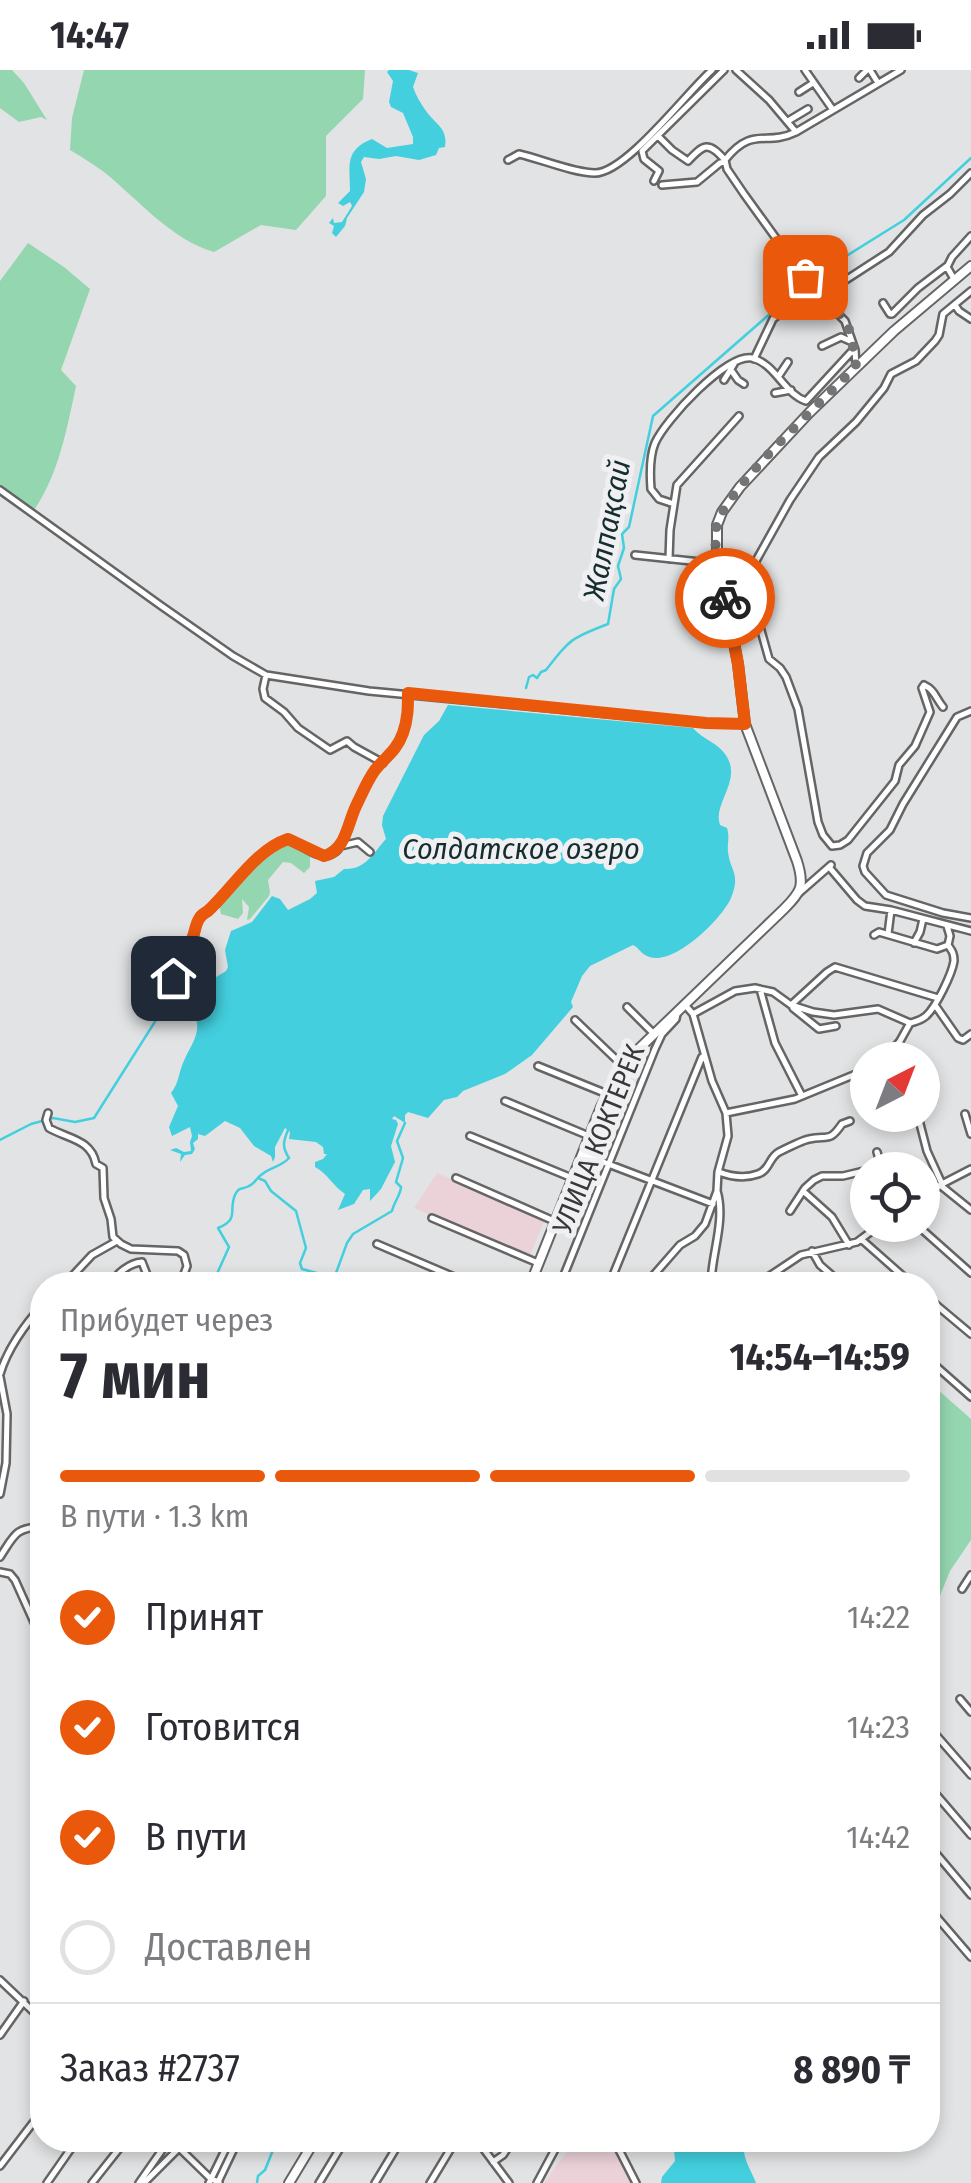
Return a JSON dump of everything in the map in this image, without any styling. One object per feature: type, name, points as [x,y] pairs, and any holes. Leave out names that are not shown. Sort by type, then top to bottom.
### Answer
[{"type":"main road","points":[[535,1272],[606,1094],[622,1066],[805,892],[745,724],[719,564],[716,529],[726,504],[856,366],[971,266]]},
{"type":"main road","points":[[289,2183],[308,2152]]},
{"type":"street","points":[[654,181],[658,171],[641,154],[719,70]]},
{"type":"street","points":[[508,160],[519,154],[588,173],[608,171],[719,70]]},
{"type":"street","points":[[805,70],[832,110]]},
{"type":"street","points":[[859,78],[869,70],[878,83]]},
{"type":"street","points":[[662,185],[696,182],[752,138],[782,138],[796,132],[901,70]]},
{"type":"street","points":[[740,71],[796,132]]},
{"type":"street","points":[[799,92],[814,82]]},
{"type":"street","points":[[788,121],[808,109]]},
{"type":"street","points":[[658,136],[688,161],[705,146],[713,148],[725,161],[812,288],[845,321],[856,366]]},
{"type":"street","points":[[786,307],[802,308],[889,252],[971,173]]},
{"type":"street","points":[[884,303],[892,314],[947,266],[971,236]]},
{"type":"street","points":[[947,266],[954,279]]},
{"type":"street","points":[[754,359],[776,314],[812,288]]},
{"type":"street","points":[[943,707],[930,688],[921,687],[930,712],[915,746],[899,765],[895,780],[848,840],[836,846],[828,844],[818,822],[794,695],[780,668],[769,659],[750,581],[754,562],[819,456],[846,434],[891,374],[916,361],[935,341],[942,314],[971,291]]},
{"type":"street","points":[[954,304],[971,319]]},
{"type":"street","points":[[822,346],[842,337],[853,346]]},
{"type":"street","points":[[674,504],[659,500],[651,489],[655,442],[676,412],[720,370],[744,357],[754,359],[766,365],[799,399],[808,400],[853,346]]},
{"type":"street","points":[[724,380],[735,361]]},
{"type":"street","points":[[778,377],[788,362]]},
{"type":"street","points":[[731,370],[744,384]]},
{"type":"street","points":[[775,393],[790,390]]},
{"type":"street","points":[[670,559],[678,482],[739,416]]},
{"type":"street","points":[[0,490],[233,656],[266,674],[360,689],[745,724]]},
{"type":"street","points":[[635,555],[719,564]]},
{"type":"street","points":[[266,674],[262,689],[265,698],[309,737],[330,750],[347,741],[383,763]]},
{"type":"street","points":[[151,1006],[166,992],[200,916],[260,856],[288,839],[324,856],[341,846],[376,769],[398,746],[408,719],[408,693]]},
{"type":"street","points":[[971,711],[957,717],[890,830],[868,853],[863,866],[886,895],[971,918]]},
{"type":"street","points":[[341,846],[358,842],[370,852]]},
{"type":"street","points":[[805,892],[830,866],[862,905],[971,931]]},
{"type":"street","points":[[888,934],[891,910]]},
{"type":"street","points":[[914,942],[923,919]]},
{"type":"street","points":[[899,1042],[910,1023],[926,1016],[953,962],[947,926]]},
{"type":"street","points":[[874,935],[880,932],[937,949],[948,944]]},
{"type":"street","points":[[789,1004],[835,968],[936,1001],[958,1038],[963,1040],[971,1034]]},
{"type":"street","points":[[693,1014],[734,991],[760,989],[773,992],[819,1028],[836,1026]]},
{"type":"street","points":[[760,989],[775,1043],[802,1096]]},
{"type":"street","points":[[656,1272],[680,1245],[704,1227],[717,1192],[728,1136],[726,1113],[703,1054],[693,1014],[684,1003]]},
{"type":"street","points":[[789,1004],[827,1014],[878,1009],[910,1023]]},
{"type":"street","points":[[627,1007],[653,1033]]},
{"type":"street","name":"УЛИЦА КОКТЕРЕК","points":[[565,1272],[655,1049],[664,1030],[676,1019],[675,1012]]},
{"type":"street","points":[[575,1020],[622,1066]]},
{"type":"street","points":[[614,1272],[703,1054]]},
{"type":"street","points":[[538,1066],[606,1094]]},
{"type":"street","points":[[726,1113],[788,1101],[850,1076]]},
{"type":"street","points":[[504,1101],[589,1136]]},
{"type":"street","points":[[48,1113],[50,1128],[86,1144],[96,1164],[103,1168],[104,1198],[117,1241],[131,1249],[178,1251],[184,1256],[185,1272]]},
{"type":"street","points":[[965,1114],[971,1134]]},
{"type":"street","points":[[718,1172],[736,1178],[760,1174],[778,1152],[809,1139],[829,1138],[850,1121]]},
{"type":"street","points":[[922,1132],[941,1184],[971,1210]]},
{"type":"street","points":[[470,1136],[572,1178]]},
{"type":"street","points":[[582,1154],[713,1204]]},
{"type":"street","points":[[941,1184],[971,1169]]},
{"type":"street","points":[[790,1211],[809,1183],[822,1176],[850,1174]]},
{"type":"street","points":[[456,1178],[555,1222]]},
{"type":"street","points":[[803,1191],[832,1217],[849,1244]]},
{"type":"street","points":[[713,1272],[717,1192]]},
{"type":"street","points":[[432,1218],[538,1264]]},
{"type":"street","points":[[76,1272],[92,1255],[117,1241]]},
{"type":"street","points":[[777,1272],[791,1260],[812,1251],[854,1242]]},
{"type":"street","points":[[864,1242],[898,1272]]},
{"type":"street","points":[[936,1242],[971,1273]]},
{"type":"street","points":[[377,1244],[443,1272]]},
{"type":"street","points":[[812,1251],[828,1272]]},
{"type":"street","points":[[121,1272],[133,1263],[142,1262],[146,1272]]},
{"type":"street","points":[[940,1308],[971,1334]]},
{"type":"street","points":[[0,1494],[6,1463],[7,1414],[0,1376],[5,1360],[30,1321]]},
{"type":"street","points":[[940,1370],[971,1397]]},
{"type":"street","points":[[0,1557],[20,1530],[30,1527]]},
{"type":"street","points":[[0,1572],[15,1580],[30,1613]]},
{"type":"street","points":[[962,1589],[971,1575]]},
{"type":"street","points":[[960,1699],[971,1712]]},
{"type":"street","points":[[940,1740],[971,1775]]},
{"type":"street","points":[[940,1799],[971,1835]]},
{"type":"street","points":[[940,1858],[971,1895]]},
{"type":"street","points":[[940,1921],[971,1957]]},
{"type":"street","points":[[0,1980],[30,2007]]},
{"type":"street","points":[[0,2035],[24,2001]]},
{"type":"street","points":[[0,2166],[30,2127]]},
{"type":"street","points":[[47,2183],[69,2152]]},
{"type":"street","points":[[92,2183],[117,2152]]},
{"type":"street","points":[[142,2183],[162,2152]]},
{"type":"street","points":[[142,2183],[175,2152]]},
{"type":"street","points":[[183,2152],[214,2182]]},
{"type":"street","points":[[214,2182],[225,2152]]},
{"type":"street","points":[[214,2182],[231,2152]]},
{"type":"street","points":[[319,2183],[338,2152]]},
{"type":"street","points":[[375,2183],[393,2152]]},
{"type":"street","points":[[430,2183],[449,2152]]},
{"type":"street","points":[[486,2152],[508,2183]]},
{"type":"street","points":[[493,2162],[506,2152]]},
{"type":"street","points":[[537,2183],[554,2152]]},
{"type":"street","points":[[620,2152],[636,2183]]},
{"type":"shaded area","points":[[437,1173],[545,1220],[529,1257],[414,1208]]},
{"type":"shaded area","points":[[566,2152],[617,2152],[633,2183],[544,2183]]},
{"type":"green space","points":[[0,70],[12,70],[47,120],[41,117],[19,122],[0,108]]},
{"type":"green space","points":[[84,70],[365,70],[363,99],[326,136],[326,196],[296,230],[261,225],[214,252],[183,238],[104,172],[70,150],[72,118]]},
{"type":"green space","points":[[28,243],[90,289],[61,370],[76,386],[65,434],[50,481],[34,510],[0,485],[0,281]]},
{"type":"green space","points":[[289,841],[310,853],[310,867],[304,873],[283,862],[268,880],[269,896],[250,919],[247,920],[249,907],[242,899],[243,913],[238,919],[221,914],[218,900],[269,850]]},
{"type":"green space","points":[[940,1392],[971,1419],[971,1540],[950,1571],[940,1596]]},
{"type":"water","points":[[389,70],[418,73],[413,87],[443,131],[445,147],[439,148],[436,155],[419,160],[364,157],[364,192],[336,237],[332,233],[334,226],[329,223],[333,218],[334,223],[342,222],[352,206],[350,202],[343,206],[338,203],[350,191],[350,160],[357,148],[372,139],[387,148],[413,144],[403,113],[389,102],[393,81]]},
{"type":"water","name":"Солдатское озеро","points":[[448,705],[693,728],[722,750],[730,764],[730,782],[719,817],[720,825],[727,828],[735,877],[726,907],[694,940],[668,956],[645,955],[633,945],[590,966],[571,1002],[573,1007],[532,1055],[505,1074],[444,1100],[428,1118],[408,1112],[405,1123],[394,1116],[392,1119],[398,1124],[391,1146],[395,1162],[370,1201],[370,1189],[363,1190],[354,1204],[338,1210],[345,1194],[315,1167],[315,1162],[327,1154],[323,1147],[316,1142],[289,1139],[290,1132],[285,1128],[275,1147],[273,1162],[240,1128],[225,1121],[205,1136],[198,1134],[192,1154],[185,1155],[180,1162],[181,1154],[170,1150],[191,1151],[192,1136],[190,1127],[172,1136],[169,1127],[178,1106],[171,1093],[197,1030],[191,1010],[212,998],[213,979],[226,971],[225,950],[231,931],[252,922],[272,896],[280,899],[288,910],[317,893],[315,881],[334,877],[368,860],[386,839],[383,816],[424,735]]},
{"type":"water","points":[[674,2152],[745,2152],[756,2183],[661,2183],[675,2161]]},
{"type":"waterway","name":"Жалпақсай","points":[[811,278],[904,220],[971,158]]},
{"type":"waterway","name":"Жалпақсай","points":[[526,688],[529,677],[537,678],[572,641],[608,624],[614,589],[621,579],[618,566],[624,548],[622,534],[629,527],[653,416],[804,284]]},
{"type":"waterway","points":[[0,1140],[53,1118],[75,1122],[94,1118],[163,1009],[174,1005],[192,1008]]},
{"type":"waterway","points":[[336,1272],[353,1234],[392,1211],[401,1190],[396,1182],[403,1158],[397,1141],[405,1123]]},
{"type":"waterway","points":[[218,1272],[229,1247],[218,1228],[231,1218],[238,1190],[289,1158],[284,1144],[288,1130]]},
{"type":"waterway","points":[[258,1178],[296,1211],[306,1248],[300,1263],[302,1269],[313,1272]]},
{"type":"waterway","points":[[257,2183],[272,2152]]},
{"type":"way so far","points":[[725,598],[716,550],[716,525],[722,512],[748,477],[856,366],[847,324],[805,277]]},
{"type":"route","points":[[173,978],[200,916],[260,856],[288,839],[324,856],[341,846],[376,769],[398,746],[408,719],[408,693],[745,724],[725,598]]}]
